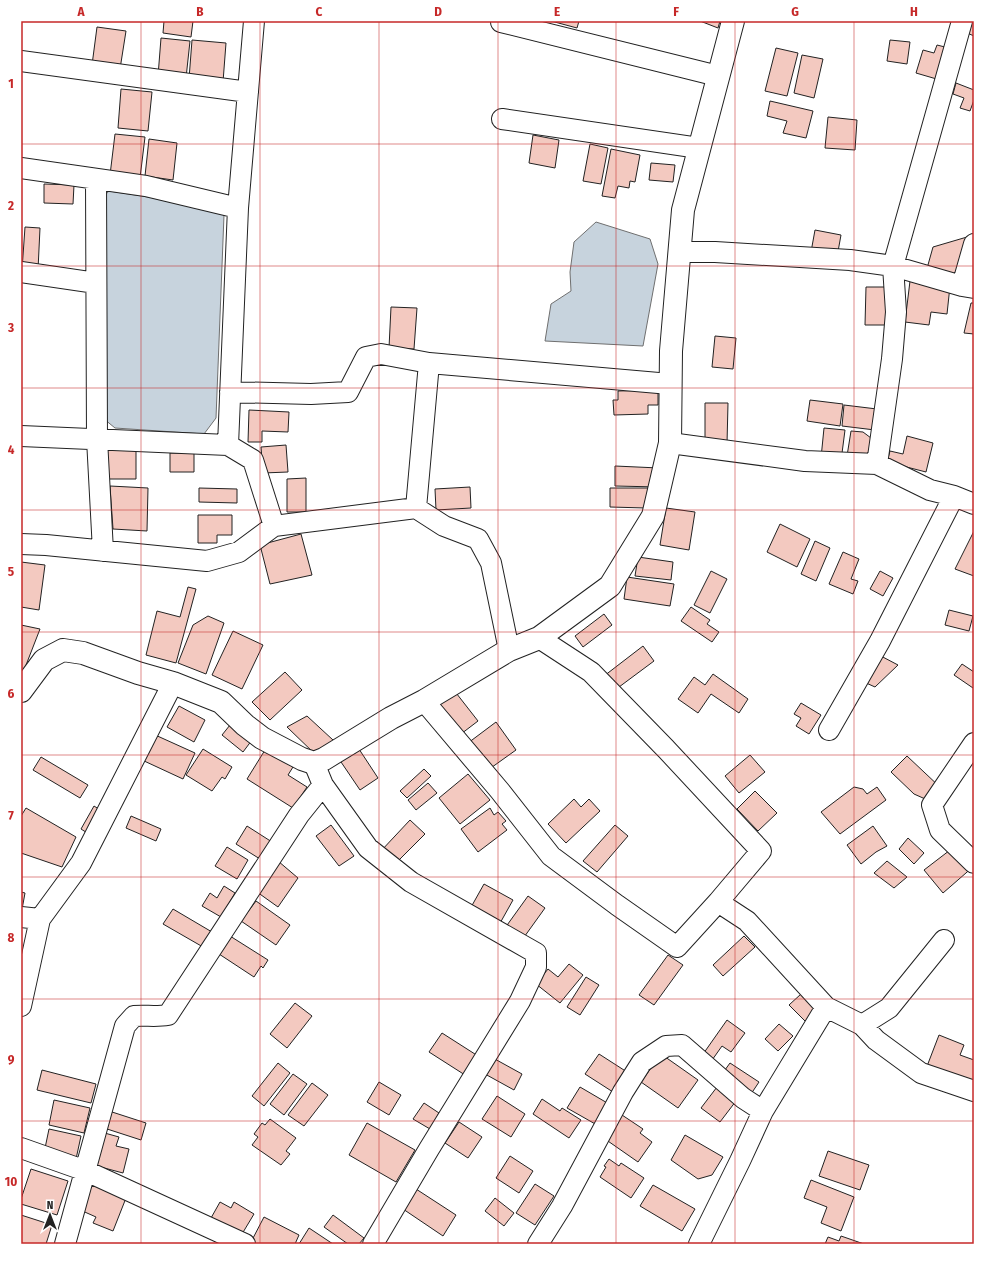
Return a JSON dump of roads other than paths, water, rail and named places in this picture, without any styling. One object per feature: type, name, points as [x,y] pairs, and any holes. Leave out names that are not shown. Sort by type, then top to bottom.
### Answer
[{"type":"street","points":[[228,445],[238,208],[254,21]]},
{"type":"street","points":[[21,691],[44,660],[63,650],[84,653],[138,673],[173,683],[221,702],[262,738],[302,759],[314,763],[324,760],[391,718],[509,650],[539,638],[610,586],[654,516],[670,443],[670,384],[683,210],[733,21]]},
{"type":"street","points":[[877,464],[892,359],[896,312],[893,266],[962,21]]},
{"type":"street","points":[[501,22],[718,76]]},
{"type":"street","points":[[21,61],[248,92]]},
{"type":"street","points":[[502,119],[699,148]]},
{"type":"street","points":[[21,168],[146,186],[238,208]]},
{"type":"street","points":[[96,179],[97,439],[103,551]]},
{"type":"street","points":[[679,252],[850,260],[893,266],[968,287],[974,244]]},
{"type":"street","points":[[21,272],[96,283]]},
{"type":"street","points":[[230,392],[311,394],[348,392],[366,357],[381,354],[429,363],[670,384]]},
{"type":"street","points":[[416,508],[429,363]]},
{"type":"street","points":[[21,436],[228,445],[253,460],[274,526]]},
{"type":"street","points":[[670,443],[805,461],[877,464],[930,490],[954,496],[974,504]]},
{"type":"street","points":[[829,730],[880,641],[954,496]]},
{"type":"street","points":[[21,544],[207,561],[239,552],[274,526],[416,508],[444,526],[478,539],[491,563],[509,650]]},
{"type":"street","points":[[424,700],[500,791],[551,856],[677,947],[718,902],[761,851],[666,749],[591,672],[539,638]]},
{"type":"street","points":[[21,1006],[30,918],[81,863],[173,683]]},
{"type":"street","points":[[974,743],[932,805],[940,830],[974,863]]},
{"type":"street","points":[[314,763],[323,785],[368,848],[411,882],[536,953],[536,967],[520,1001],[429,1149],[373,1244]]},
{"type":"street","points":[[65,1244],[125,1026],[134,1016],[168,1015],[299,815],[323,785]]},
{"type":"street","points":[[718,902],[747,921],[826,1007],[862,1025],[876,1040],[921,1073],[974,1091]]},
{"type":"street","points":[[862,1025],[890,1008],[944,940]]},
{"type":"street","points":[[699,1244],[763,1111],[826,1007]]},
{"type":"street","points":[[538,1244],[562,1206],[623,1092],[642,1062],[666,1046],[682,1045],[743,1098],[763,1111]]},
{"type":"street","points":[[21,1148],[86,1171],[245,1244]]}]
